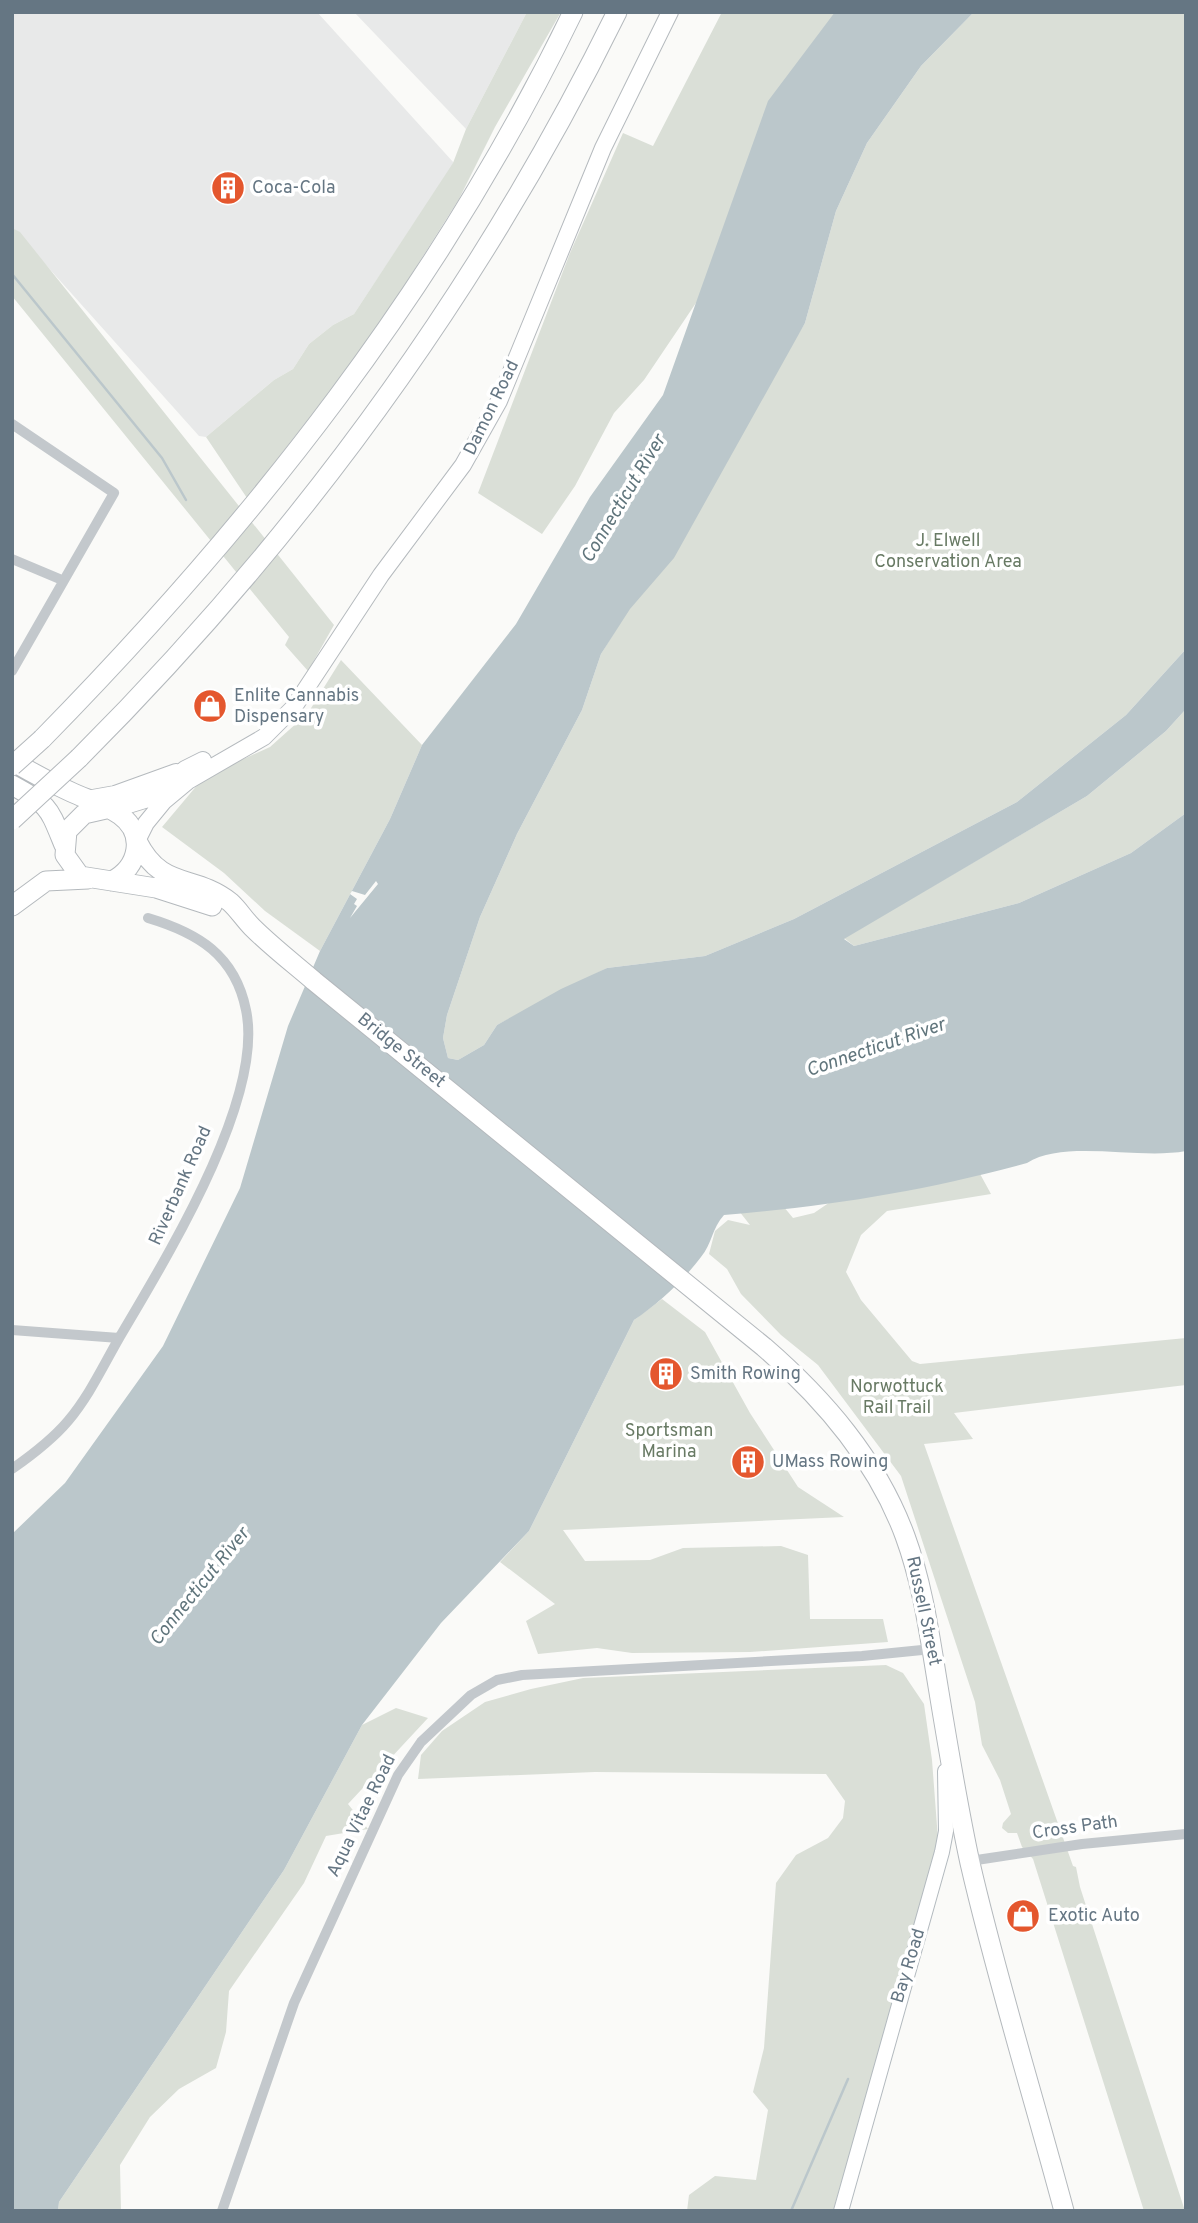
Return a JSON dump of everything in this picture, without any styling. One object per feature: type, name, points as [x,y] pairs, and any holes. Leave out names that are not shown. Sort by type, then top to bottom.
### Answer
[{"type":"highway","points":[[12,906],[46,881],[112,881],[129,866],[136,853],[137,841],[132,828],[109,809],[12,764],[42,739],[208,563],[329,410],[406,302],[506,139],[573,12]]},
{"type":"highway","points":[[12,820],[79,758],[235,592],[373,418],[452,304],[529,178],[617,12]]},
{"type":"highway","points":[[12,785],[43,802],[51,811],[73,869],[88,880]]},
{"type":"highway","points":[[64,845],[67,831],[78,818],[89,812],[109,809]]},
{"type":"highway","name":"Bridge Street","points":[[137,841],[148,861],[158,871],[221,896],[314,981],[551,1171]]},
{"type":"highway","name":"Bridge Street","points":[[112,881],[156,888],[195,899],[253,928]]},
{"type":"highway","name":"Russell Street","points":[[551,1171],[743,1329],[826,1405],[879,1481],[904,1533],[916,1567],[970,1861],[1010,2026],[1030,2084],[1064,2211]]},
{"type":"highway","name":"Russell Street","points":[[1010,2026],[1017,2083],[1051,2211]]},
{"type":"main road","name":"Damon Road","points":[[137,841],[146,823],[164,802],[206,768],[264,737],[294,708],[386,568],[463,465],[499,401],[603,148],[670,12]]},
{"type":"main road","name":"Damon Road","points":[[86,799],[115,794],[235,751]]},
{"type":"main road","name":"Damon Road","points":[[109,809],[148,799],[185,769]]},
{"type":"main road","name":"Bay Road","points":[[841,2211],[942,1852],[946,1807],[943,1717]]},
{"type":"street","points":[[12,424],[114,493],[12,671]]},
{"type":"street","points":[[12,559],[62,580]]},
{"type":"street","name":"Riverbank Road","points":[[12,1469],[66,1423],[88,1394],[156,1279],[197,1196],[236,1102],[248,1045],[248,1024],[243,996],[222,959],[184,929],[148,918]]},
{"type":"street","points":[[12,1329],[119,1338]]},
{"type":"street","name":"Aqua Vitae Road","points":[[222,2211],[293,2003],[391,1787],[412,1752],[471,1695],[497,1680],[523,1675],[862,1656],[932,1649]]},
{"type":"street","name":"Cross Path","points":[[970,1861],[1082,1844],[1186,1833]]},
{"type":"shaded area","name":"Coca-Cola","points":[[12,12],[317,12],[454,163],[354,314],[333,325],[309,344],[293,369],[274,380],[206,437],[199,436],[12,227]]},
{"type":"shaded area","points":[[354,12],[527,12],[466,129]]},
{"type":"green space","points":[[527,12],[561,12],[495,127],[459,199],[372,337],[247,498],[206,437],[274,380],[293,369],[309,344],[333,325],[354,314],[453,163],[466,129]]},
{"type":"green space","points":[[722,12],[837,12],[800,69],[702,294],[644,380],[614,413],[575,486],[542,534],[478,493],[570,253],[623,133],[653,146]]},
{"type":"green space","name":"J. Elwell Conservation Area","points":[[974,12],[1186,12],[1186,649],[1126,715],[1017,802],[794,919],[705,956],[607,968],[497,1025],[484,1045],[458,1060],[448,1058],[443,1038],[447,1015],[480,917],[517,834],[582,710],[601,654],[805,323],[836,211],[867,143],[921,66]]},
{"type":"green space","points":[[12,228],[20,232],[334,625],[308,671],[285,645],[289,637],[12,296]]},
{"type":"green space","points":[[341,660],[422,745],[390,819],[320,951],[265,911],[224,873],[162,827],[204,777],[270,747],[308,713]]},
{"type":"green space","points":[[1186,709],[1186,813],[1131,853],[1019,903],[854,946],[844,938],[1087,796],[1166,731]]},
{"type":"green space","name":"Norwottuck Rail Trail","points":[[685,1087],[793,1218],[814,1213],[836,1198],[979,1172],[991,1194],[887,1211],[861,1235],[846,1272],[861,1300],[912,1361],[920,1364],[1186,1338],[1186,1385],[954,1413],[973,1439],[924,1444],[1073,1866],[1076,1867],[1080,1887],[1185,2211],[1144,2211],[1033,1859],[1022,1847],[1017,1833],[1008,1833],[1002,1828],[1011,1814],[1000,1780],[982,1745],[975,1702],[901,1476],[818,1365],[781,1335],[741,1294],[727,1269],[709,1254],[715,1231],[728,1220],[750,1225],[655,1104]]},
{"type":"green space","name":"Sportsman Marina","points":[[662,1299],[705,1332],[750,1413],[798,1487],[844,1517],[563,1530],[585,1561],[650,1560],[683,1548],[781,1546],[808,1555],[810,1619],[883,1619],[888,1642],[750,1652],[632,1653],[597,1648],[538,1654],[526,1621],[555,1604],[500,1562],[529,1531],[634,1320]]},
{"type":"green space","points":[[886,1665],[903,1673],[924,1704],[932,1760],[938,1839],[931,1875],[833,2211],[687,2211],[689,2195],[715,2176],[756,2180],[768,2110],[753,2092],[764,2048],[776,1883],[796,1855],[828,1838],[843,1818],[845,1801],[826,1774],[595,1772],[418,1779],[421,1755],[442,1731],[485,1702],[583,1678]]},
{"type":"green space","points":[[396,1708],[428,1718],[348,1804],[368,1829],[326,1836],[304,1883],[229,1991],[226,2032],[216,2068],[179,2089],[150,2117],[120,2165],[121,2211],[58,2211],[59,2202],[284,1870],[362,1725]]},
{"type":"water","name":"Connecticut River","points":[[835,12],[974,12],[921,66],[867,143],[836,211],[805,323],[674,558],[630,609],[601,654],[582,710],[517,834],[480,917],[447,1015],[443,1038],[448,1058],[458,1060],[484,1045],[497,1025],[561,989],[607,968],[705,956],[794,919],[1017,802],[1126,715],[1186,649],[1186,709],[1166,731],[1087,796],[844,939],[854,946],[1019,903],[1131,853],[1186,813],[1186,1151],[1061,1152],[989,1173],[914,1189],[840,1202],[724,1215],[705,1252],[694,1266],[670,1292],[634,1320],[529,1531],[441,1623],[362,1725],[284,1870],[59,2202],[58,2211],[12,2211],[12,1534],[65,1483],[163,1346],[240,1188],[288,1026],[320,951],[390,819],[422,745],[516,624],[590,497],[663,395],[768,101]]},
{"type":"pier","points":[[376,881],[378,884],[350,918],[357,906],[354,904],[357,899],[350,894],[352,891],[365,895]]},
{"type":"waterway","points":[[12,274],[162,458],[186,500]]},
{"type":"waterway","points":[[791,2211],[848,2079]]},
{"type":"place","name":"Coca-Cola","points":[[228,188]]},
{"type":"place","name":"Enlite Cannabis Dispensary","points":[[210,706]]},
{"type":"place","name":"Smith Rowing","points":[[666,1374]]},
{"type":"place","name":"UMass Rowing","points":[[748,1462]]},
{"type":"place","name":"Exotic Auto","points":[[1023,1916]]}]
